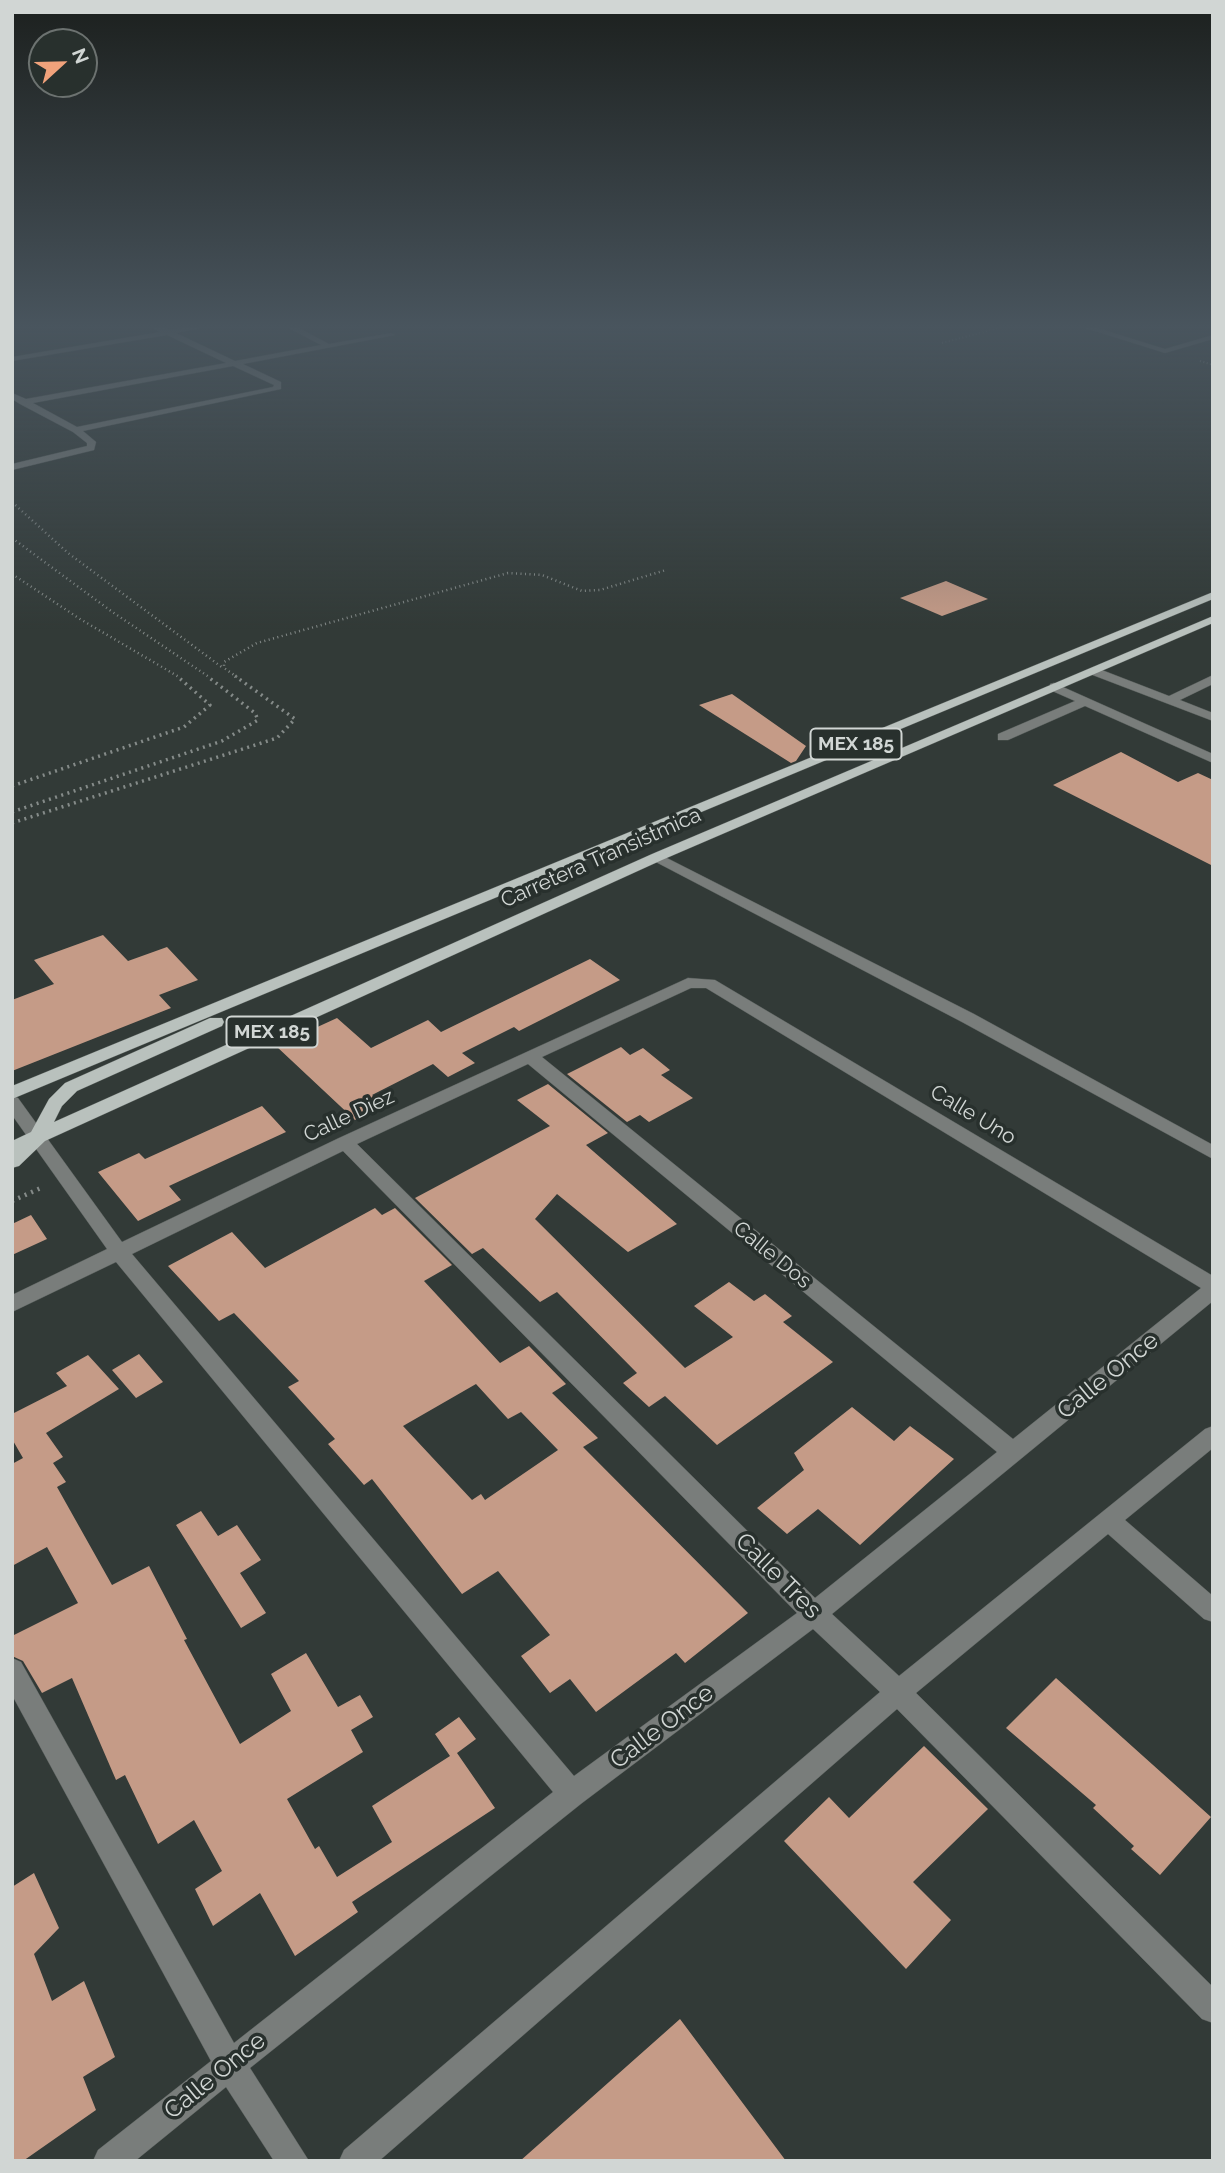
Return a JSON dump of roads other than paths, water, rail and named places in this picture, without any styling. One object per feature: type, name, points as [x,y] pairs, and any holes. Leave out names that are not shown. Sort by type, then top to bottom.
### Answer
[{"type":"main road","name":"Carretera Transistmica","points":[[12,1093],[1213,595]]},
{"type":"main road","name":"Carretera Transistmica","points":[[12,1148],[657,857],[1213,620]]},
{"type":"main road","points":[[12,1162],[37,1138],[55,1104],[71,1087],[273,995],[299,975]]},
{"type":"street","points":[[12,467],[91,448],[92,442],[71,427]]},
{"type":"street","points":[[76,430],[89,427]]},
{"type":"street","points":[[1094,671],[1213,717]]},
{"type":"street","points":[[1170,700],[1213,679]]},
{"type":"street","points":[[1054,687],[1213,759]]},
{"type":"street","points":[[1003,737],[1086,701]]},
{"type":"street","points":[[657,857],[968,1018],[1213,1153]]},
{"type":"street","name":"Calle Diez","points":[[12,1304],[529,1056],[688,983],[709,983]]},
{"type":"street","name":"Calle Uno","points":[[709,983],[1213,1288]]},
{"type":"street","name":"Calle Dos","points":[[529,1056],[1014,1453]]},
{"type":"street","points":[[12,1102],[119,1252],[572,1794]]},
{"type":"street","name":"Calle Tres","points":[[345,1142],[814,1614],[898,1692],[1213,2008]]},
{"type":"street","name":"Calle Once","points":[[109,2161],[572,1794],[814,1614],[1213,1288]]},
{"type":"street","points":[[355,2161],[898,1692],[1213,1435]]},
{"type":"street","points":[[1108,1520],[1213,1611]]},
{"type":"street","points":[[12,1670],[229,2064],[293,2161]]}]
